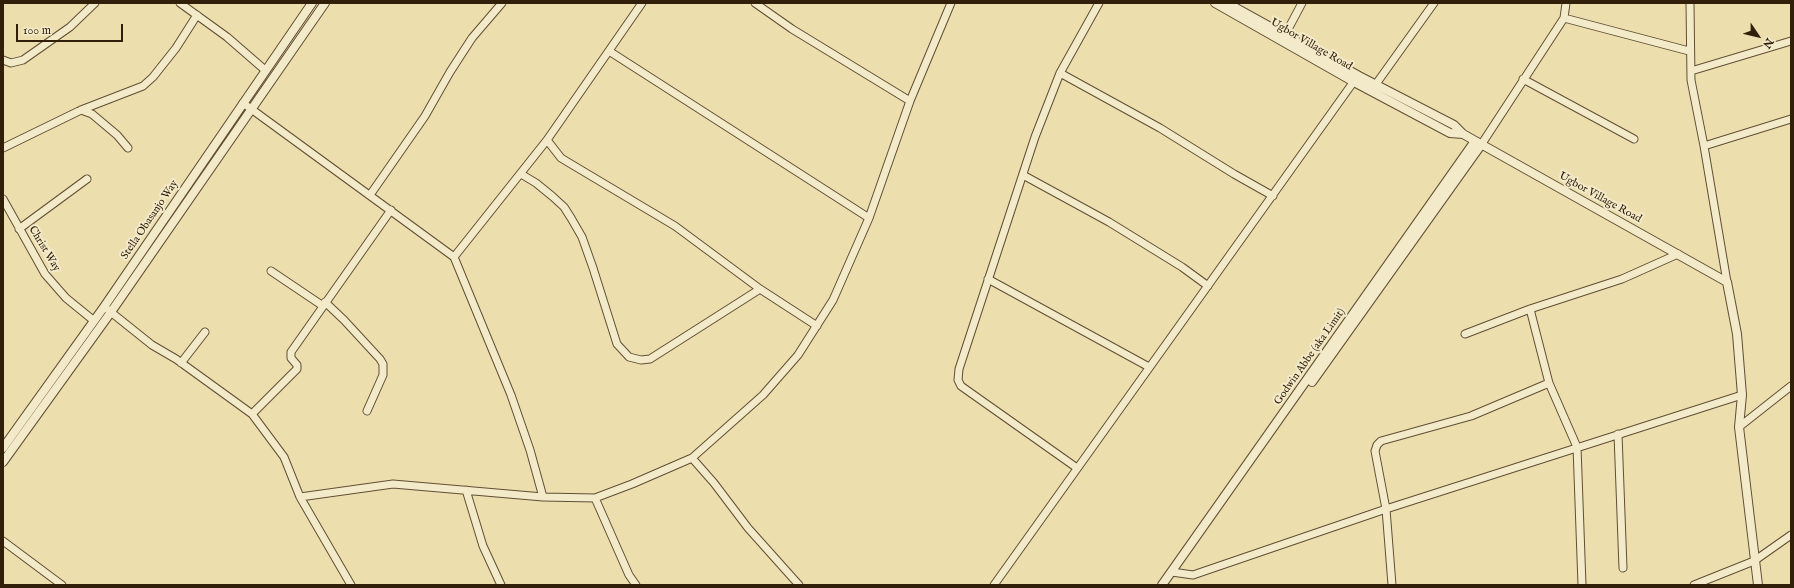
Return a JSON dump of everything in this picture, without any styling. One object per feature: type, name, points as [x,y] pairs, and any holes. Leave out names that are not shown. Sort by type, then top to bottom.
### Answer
[{"type":"street","points":[[3,60],[11,62],[23,60],[70,27],[95,3]]},
{"type":"street","points":[[180,3],[227,37],[264,70]]},
{"type":"street","name":"Stella Obasanjo Way","points":[[3,448],[93,320],[107,309],[264,70],[312,3]]},
{"type":"street","points":[[3,462],[107,309],[252,109],[325,3]]},
{"type":"street","points":[[370,195],[424,116],[472,38],[502,3]]},
{"type":"street","points":[[454,257],[547,140],[642,3]]},
{"type":"street","points":[[755,3],[792,29],[910,101]]},
{"type":"street","points":[[300,497],[393,484],[543,497],[595,498],[692,458],[763,395],[798,355],[833,300],[869,218],[910,101],[951,3]]},
{"type":"street","points":[[1077,468],[961,386],[958,380],[959,369],[1022,175],[1060,73],[1099,3]]},
{"type":"street","name":"Ugbor Village Road","points":[[1215,3],[1356,79],[1450,133],[1463,134]]},
{"type":"street","name":"Ugbor Village Road","points":[[1227,3],[1285,35],[1356,79],[1376,84],[1454,125],[1463,134],[1478,143],[1727,282]]},
{"type":"street","points":[[1285,35],[1302,3]]},
{"type":"street","points":[[1376,84],[1434,3]]},
{"type":"street","points":[[1478,143],[1564,18],[1566,3]]},
{"type":"street","points":[[1690,3],[1691,72],[1737,334],[1742,395],[1739,427],[1758,585]]},
{"type":"street","points":[[3,148],[82,110],[143,86],[153,77],[176,48],[197,15]]},
{"type":"street","points":[[1564,18],[1690,50]]},
{"type":"street","points":[[1691,72],[1791,41]]},
{"type":"street","points":[[609,51],[869,218]]},
{"type":"street","points":[[1060,73],[1160,128],[1234,174],[1274,196]]},
{"type":"street","points":[[994,585],[1149,367],[1274,196],[1356,79]]},
{"type":"street","points":[[1523,79],[1634,138]]},
{"type":"street","points":[[243,103],[454,257],[511,394],[530,450],[543,497]]},
{"type":"street","points":[[82,110],[92,114],[117,135],[128,148]]},
{"type":"street","points":[[1704,146],[1791,119]]},
{"type":"street","points":[[547,140],[561,158],[675,226],[760,289],[817,326]]},
{"type":"street","name":"Godwin Abbe (aka Limit)","points":[[1162,585],[1175,572],[1478,143]]},
{"type":"street","points":[[521,174],[536,182],[552,196],[564,207],[571,218],[582,237],[617,344],[629,357],[634,360],[650,359],[760,289]]},
{"type":"street","points":[[1022,175],[1109,222],[1182,267],[1208,286]]},
{"type":"street","points":[[19,229],[87,179]]},
{"type":"street","name":"Christ Way","points":[[3,199],[45,274],[66,298],[93,320]]},
{"type":"street","points":[[252,414],[297,368],[297,365],[290,356],[291,352],[391,210]]},
{"type":"street","points":[[1465,334],[1530,309],[1622,279],[1678,254]]},
{"type":"street","points":[[271,271],[324,304],[344,320],[380,359],[383,364],[383,375],[367,411]]},
{"type":"street","points":[[988,279],[1149,367]]},
{"type":"street","points":[[107,309],[152,345],[181,363],[252,414],[284,457],[300,497],[351,585]]},
{"type":"street","points":[[1530,309],[1549,382],[1577,447],[1582,585]]},
{"type":"street","points":[[181,363],[205,332]]},
{"type":"street","points":[[1392,585],[1386,509],[1375,451],[1377,445],[1381,441],[1471,416],[1549,382]]},
{"type":"street","points":[[1739,427],[1791,386]]},
{"type":"street","points":[[1175,572],[1194,575],[1386,509],[1742,395]]},
{"type":"street","points":[[1618,434],[1624,568]]},
{"type":"street","points":[[692,458],[714,483],[748,528],[799,585]]},
{"type":"street","points":[[466,490],[483,546],[501,585]]},
{"type":"street","points":[[595,498],[629,575],[636,585]]},
{"type":"street","points":[[1694,585],[1754,561],[1791,535]]},
{"type":"street","points":[[3,541],[62,585]]},
{"type":"street","name":"Godwin Abbe (aka Limit)","points":[[1169,585],[1175,572]]}]
